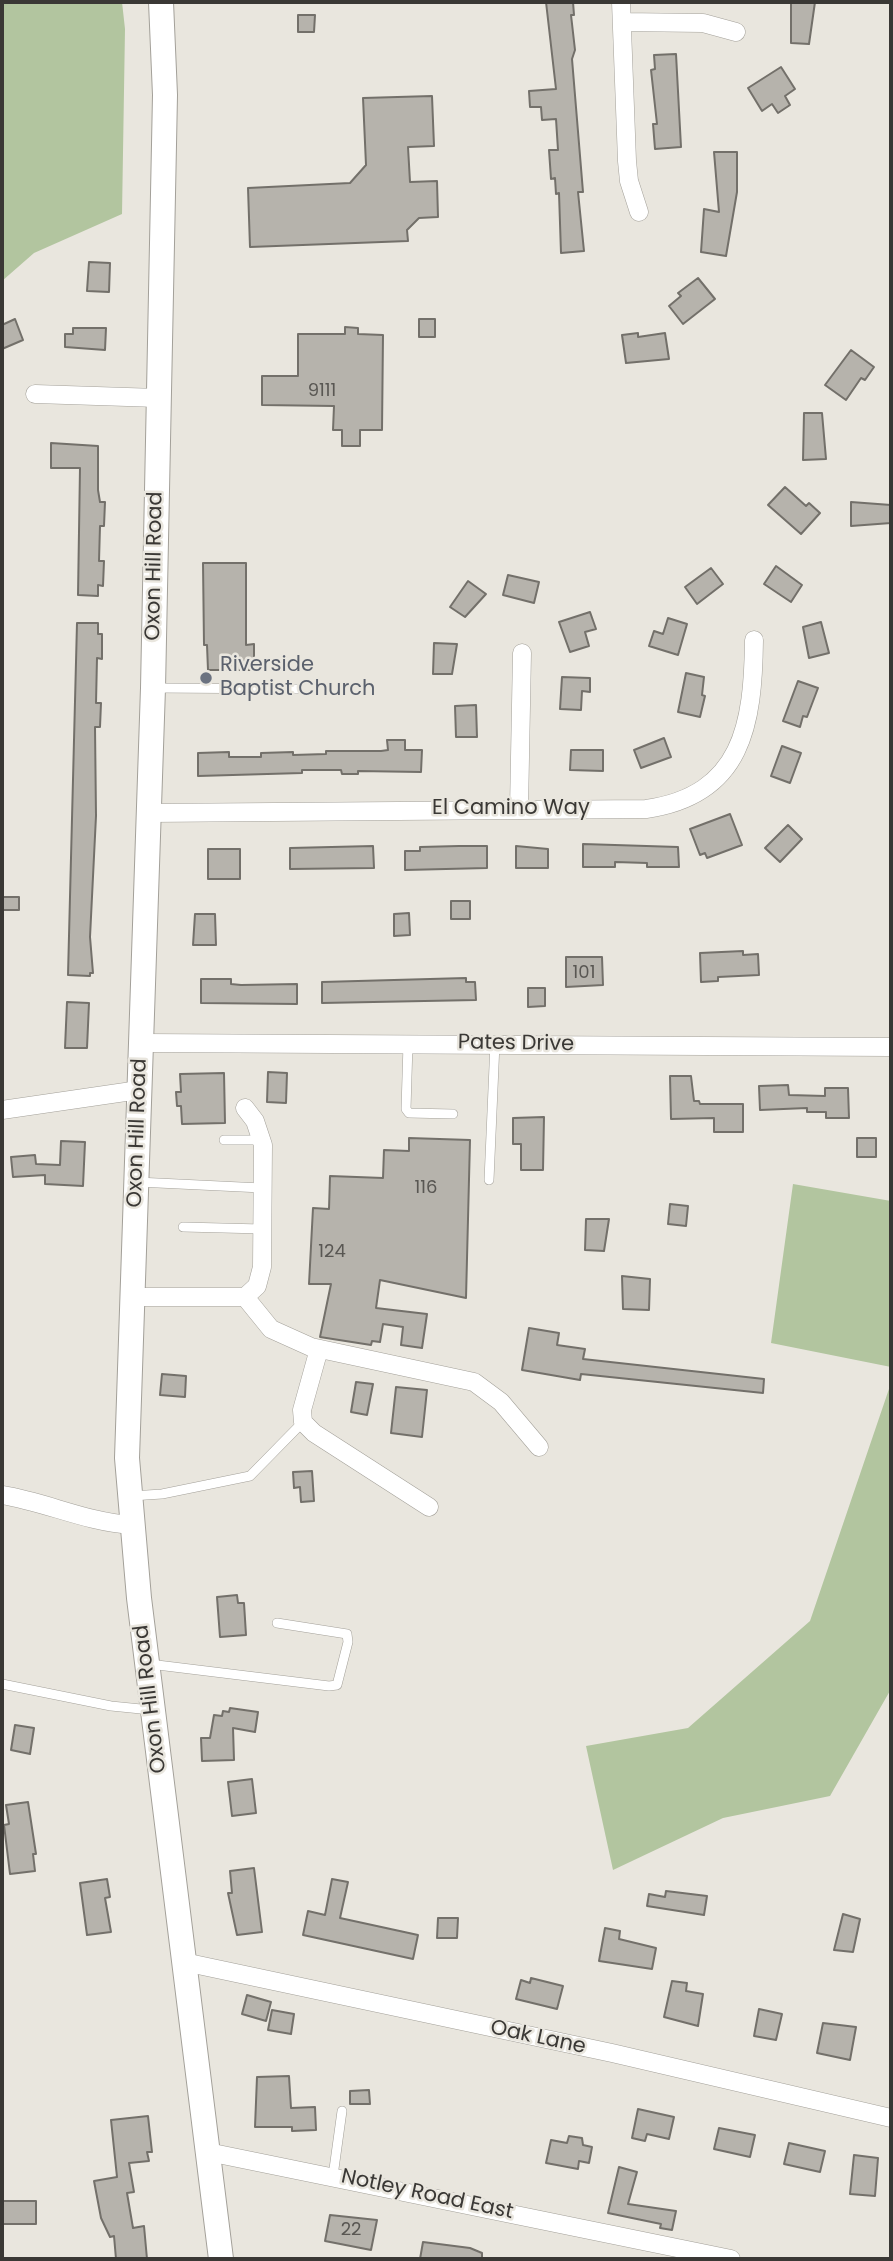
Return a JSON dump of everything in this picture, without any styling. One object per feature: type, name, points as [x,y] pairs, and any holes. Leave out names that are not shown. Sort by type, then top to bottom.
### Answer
[{"type":"main road","name":"Oxon Hill Road","points":[[161,2],[165,95],[153,688],[127,1409],[129,1496],[220,2259]]},
{"type":"street","points":[[621,2],[627,161],[629,181],[639,212]]},
{"type":"street","points":[[622,22],[703,23],[736,32]]},
{"type":"street","points":[[35,394],[158,398]]},
{"type":"street","name":"El Camino Way","points":[[149,813],[646,809],[684,801],[704,791],[722,776],[734,756],[751,696],[754,640]]},
{"type":"street","points":[[519,809],[522,653]]},
{"type":"street","name":"Pates Drive","points":[[142,1044],[495,1043],[891,1047]]},
{"type":"street","points":[[2,1110],[139,1090]]},
{"type":"street","points":[[131,1297],[244,1297],[257,1286],[262,1267],[261,1140],[245,1108]]},
{"type":"street","points":[[244,1297],[271,1329],[319,1349],[474,1382],[501,1402],[540,1447]]},
{"type":"street","points":[[319,1349],[302,1410],[303,1422],[314,1433],[429,1507]]},
{"type":"street","points":[[2,1495],[30,1499],[89,1519],[131,1525]]},
{"type":"street","name":"Oak Lane","points":[[184,1962],[612,2053],[891,2118]]},
{"type":"street","name":"Notley Road East","points":[[208,2152],[731,2259]]},
{"type":"lane","points":[[153,688],[297,689]]},
{"type":"lane","points":[[408,1043],[406,1109],[410,1113],[453,1114]]},
{"type":"lane","points":[[489,1180],[495,1043]]},
{"type":"lane","points":[[224,1140],[261,1140]]},
{"type":"lane","points":[[136,1182],[262,1188]]},
{"type":"lane","points":[[183,1227],[262,1229]]},
{"type":"lane","points":[[129,1496],[174,1492],[250,1476],[303,1422]]},
{"type":"lane","points":[[147,1664],[337,1685],[348,1642],[347,1634],[277,1623]]},
{"type":"lane","points":[[2,1684],[111,1706],[153,1710]]},
{"type":"lane","points":[[333,2176],[342,2111]]},
{"type":"green space","points":[[2,2],[122,2],[125,29],[122,214],[34,253],[2,281]]},
{"type":"green space","points":[[793,1184],[891,1201],[891,1367],[771,1343]]},
{"type":"green space","points":[[891,1383],[891,1689],[830,1796],[723,1818],[613,1870],[586,1746],[688,1728],[810,1621]]},
{"type":"building","points":[[546,2],[573,2],[574,15],[571,15],[575,50],[572,59],[583,192],[578,192],[584,251],[561,253],[559,193],[556,194],[555,178],[551,179],[549,150],[558,150],[556,119],[542,120],[541,107],[530,107],[529,91],[556,89]]},
{"type":"building","points":[[791,2],[815,2],[809,44],[791,43]]},
{"type":"building","points":[[298,15],[315,15],[314,32],[298,32]]},
{"type":"building","points":[[676,54],[681,147],[655,149],[653,124],[657,124],[651,70],[655,69],[654,55]]},
{"type":"building","points":[[781,67],[795,89],[785,96],[790,105],[778,113],[772,104],[762,111],[748,88]]},
{"type":"building","points":[[432,96],[434,146],[408,147],[410,182],[437,181],[438,217],[419,218],[407,230],[408,241],[250,247],[248,188],[350,183],[366,165],[363,98]]},
{"type":"building","points":[[714,152],[737,152],[737,192],[726,256],[701,252],[704,209],[719,212]]},
{"type":"building","points":[[89,262],[110,263],[109,292],[87,291]]},
{"type":"building","points":[[698,278],[715,299],[683,324],[669,306],[681,296],[678,293]]},
{"type":"building","points":[[15,319],[23,340],[2,349],[2,325]]},
{"type":"building","points":[[419,319],[435,319],[435,337],[419,337]]},
{"type":"building","points":[[345,327],[358,328],[358,334],[383,335],[382,430],[360,430],[360,446],[342,446],[342,430],[333,430],[334,406],[262,405],[262,376],[298,376],[298,334],[345,334]]},
{"type":"building","points":[[73,328],[106,328],[105,350],[65,347],[65,334],[73,334]]},
{"type":"building","points":[[638,333],[638,337],[665,333],[669,359],[626,363],[622,335]]},
{"type":"building","points":[[851,350],[874,367],[865,380],[861,378],[846,400],[825,385]]},
{"type":"building","points":[[804,413],[822,413],[826,459],[803,460]]},
{"type":"building","points":[[51,443],[98,446],[98,490],[100,502],[105,502],[104,526],[100,526],[99,561],[104,561],[103,586],[98,585],[98,596],[78,595],[80,468],[51,468]]},
{"type":"building","points":[[785,487],[806,506],[809,503],[820,513],[801,534],[768,505]]},
{"type":"building","points":[[851,502],[891,505],[891,523],[851,526]]},
{"type":"building","points":[[203,563],[246,563],[246,645],[254,644],[254,670],[208,670],[207,645],[204,645]]},
{"type":"building","points":[[776,566],[802,585],[791,602],[764,584]]},
{"type":"building","points":[[711,568],[723,584],[697,604],[685,587]]},
{"type":"building","points":[[508,575],[539,582],[534,603],[503,595]]},
{"type":"building","points":[[468,581],[486,594],[465,617],[450,607]]},
{"type":"building","points":[[590,612],[596,629],[585,632],[589,646],[570,652],[559,622]]},
{"type":"building","points":[[668,618],[687,624],[678,655],[649,646],[654,631],[663,634]]},
{"type":"building","points":[[821,622],[829,653],[809,658],[803,627]]},
{"type":"building","points":[[77,623],[98,623],[98,634],[102,634],[102,659],[97,658],[96,703],[101,703],[100,727],[95,727],[96,816],[90,937],[93,973],[90,973],[90,976],[68,975]]},
{"type":"building","points":[[434,643],[457,644],[452,674],[433,674]]},
{"type":"building","points":[[686,673],[704,677],[702,695],[705,696],[700,717],[678,712]]},
{"type":"building","points":[[562,677],[590,678],[590,692],[582,691],[581,710],[560,709]]},
{"type":"building","points":[[798,681],[818,688],[807,717],[803,716],[800,727],[783,721]]},
{"type":"building","points":[[476,705],[477,737],[456,737],[455,706]]},
{"type":"building","points":[[664,738],[671,757],[641,768],[634,750]]},
{"type":"building","points":[[387,740],[405,740],[405,750],[422,750],[421,772],[358,771],[358,774],[342,774],[341,770],[302,770],[302,773],[198,776],[198,753],[229,752],[229,757],[261,757],[261,753],[293,752],[293,755],[326,754],[326,751],[381,751],[388,750]]},
{"type":"building","points":[[782,746],[801,753],[790,783],[771,776]]},
{"type":"building","points":[[571,750],[603,750],[603,771],[570,770]]},
{"type":"building","points":[[730,814],[742,845],[707,858],[705,853],[700,855],[690,829]]},
{"type":"building","points":[[788,825],[802,839],[780,862],[765,848]]},
{"type":"building","points":[[583,844],[678,847],[679,867],[647,867],[647,863],[615,862],[615,867],[583,867]]},
{"type":"building","points":[[373,846],[374,868],[290,869],[290,848]]},
{"type":"building","points":[[487,846],[487,868],[405,870],[405,851],[420,851],[420,847]]},
{"type":"building","points":[[516,846],[548,849],[548,868],[516,868]]},
{"type":"building","points":[[208,849],[240,849],[240,879],[208,879]]},
{"type":"building","points":[[3,897],[19,897],[19,910],[3,910]]},
{"type":"building","points":[[451,901],[470,901],[470,919],[451,919]]},
{"type":"building","points":[[409,913],[410,935],[394,936],[394,914]]},
{"type":"building","points":[[195,914],[215,914],[216,945],[193,945]]},
{"type":"building","points":[[743,951],[743,955],[758,954],[759,975],[718,977],[718,981],[701,982],[700,953]]},
{"type":"building","points":[[566,957],[602,957],[603,985],[566,987]]},
{"type":"building","points":[[466,978],[466,982],[475,982],[476,1000],[322,1003],[322,982]]},
{"type":"building","points":[[201,979],[231,979],[231,984],[241,985],[297,984],[297,1004],[201,1003]]},
{"type":"building","points":[[528,988],[545,988],[545,1006],[528,1007]]},
{"type":"building","points":[[67,1002],[89,1003],[87,1048],[65,1048]]},
{"type":"building","points":[[268,1072],[287,1073],[286,1103],[267,1102]]},
{"type":"building","points":[[224,1073],[225,1123],[182,1124],[181,1106],[177,1106],[176,1092],[181,1092],[180,1074]]},
{"type":"building","points":[[670,1076],[691,1076],[694,1101],[699,1101],[700,1104],[743,1104],[743,1132],[714,1132],[714,1118],[671,1119]]},
{"type":"building","points":[[788,1085],[789,1095],[825,1096],[825,1088],[848,1088],[849,1118],[826,1118],[826,1112],[807,1112],[807,1108],[760,1110],[759,1086]]},
{"type":"building","points":[[544,1117],[543,1170],[521,1170],[521,1144],[513,1144],[513,1118]]},
{"type":"building","points":[[409,1138],[470,1140],[466,1298],[380,1280],[376,1308],[427,1314],[422,1348],[401,1345],[403,1327],[383,1324],[380,1342],[372,1341],[371,1345],[320,1337],[331,1284],[309,1284],[313,1208],[329,1209],[330,1176],[383,1178],[384,1150],[409,1151]]},
{"type":"building","points":[[857,1138],[876,1138],[876,1157],[857,1157]]},
{"type":"building","points":[[61,1141],[85,1142],[83,1186],[45,1184],[45,1175],[13,1177],[11,1157],[35,1155],[36,1164],[60,1165]]},
{"type":"building","points":[[670,1204],[688,1206],[686,1226],[668,1224]]},
{"type":"building","points":[[586,1219],[609,1219],[604,1251],[585,1250]]},
{"type":"building","points":[[622,1276],[650,1279],[649,1310],[623,1309]]},
{"type":"building","points":[[529,1328],[559,1333],[557,1345],[585,1349],[583,1359],[764,1379],[763,1393],[581,1374],[580,1380],[522,1370]]},
{"type":"building","points":[[162,1374],[186,1376],[185,1397],[160,1395]]},
{"type":"building","points":[[356,1382],[373,1384],[367,1415],[351,1412]]},
{"type":"building","points":[[396,1387],[427,1390],[422,1437],[391,1433]]},
{"type":"building","points":[[312,1471],[314,1501],[301,1502],[300,1487],[294,1488],[293,1472]]},
{"type":"building","points":[[237,1595],[238,1603],[244,1603],[246,1635],[220,1637],[217,1597]]},
{"type":"building","points":[[230,1708],[258,1712],[255,1732],[233,1728],[234,1760],[202,1761],[201,1738],[210,1738],[214,1715],[222,1716],[223,1711],[229,1712]]},
{"type":"building","points":[[15,1725],[34,1728],[30,1754],[11,1750]]},
{"type":"building","points":[[252,1779],[256,1813],[232,1816],[228,1782]]},
{"type":"building","points":[[28,1802],[36,1854],[33,1854],[35,1871],[10,1874],[4,1825],[9,1824],[6,1805]]},
{"type":"building","points":[[254,1868],[262,1932],[237,1935],[228,1893],[232,1893],[230,1871]]},
{"type":"building","points":[[107,1879],[110,1897],[105,1898],[111,1932],[87,1935],[80,1883]]},
{"type":"building","points":[[332,1879],[348,1882],[340,1918],[418,1935],[413,1959],[303,1935],[308,1911],[325,1915]]},
{"type":"building","points":[[666,1891],[707,1896],[704,1915],[647,1906],[649,1894],[665,1897]]},
{"type":"building","points":[[843,1914],[860,1919],[853,1952],[834,1950]]},
{"type":"building","points":[[438,1918],[458,1918],[457,1938],[437,1938]]},
{"type":"building","points":[[605,1928],[620,1931],[619,1939],[656,1948],[652,1969],[599,1961]]},
{"type":"building","points":[[531,1978],[563,1986],[557,2009],[516,1999],[521,1980],[530,1983]]},
{"type":"building","points":[[672,1981],[687,1983],[686,1991],[703,1994],[698,2026],[664,2017]]},
{"type":"building","points":[[247,1995],[271,2002],[266,2021],[242,2014]]},
{"type":"building","points":[[759,2009],[782,2014],[776,2040],[754,2036]]},
{"type":"building","points":[[272,2010],[294,2014],[291,2034],[268,2030]]},
{"type":"building","points":[[823,2023],[856,2027],[850,2060],[817,2053]]},
{"type":"building","points":[[289,2076],[291,2108],[315,2107],[316,2130],[292,2131],[292,2127],[255,2127],[257,2077]]},
{"type":"building","points":[[369,2090],[370,2104],[350,2104],[350,2091]]},
{"type":"building","points":[[638,2109],[674,2117],[669,2139],[647,2134],[645,2141],[632,2138]]},
{"type":"building","points":[[148,2116],[152,2152],[147,2152],[149,2161],[129,2163],[134,2192],[127,2193],[133,2228],[144,2226],[147,2259],[116,2259],[114,2236],[110,2237],[101,2218],[94,2181],[117,2177],[111,2120]]},
{"type":"building","points":[[719,2128],[755,2135],[750,2157],[714,2149]]},
{"type":"building","points":[[569,2136],[582,2138],[583,2145],[592,2147],[589,2163],[579,2161],[578,2169],[546,2163],[551,2140],[567,2143]]},
{"type":"building","points":[[789,2143],[825,2151],[820,2172],[784,2164]]},
{"type":"building","points":[[854,2155],[878,2158],[875,2196],[850,2194]]},
{"type":"building","points":[[619,2167],[637,2172],[628,2204],[676,2211],[672,2230],[660,2228],[661,2224],[608,2213]]},
{"type":"building","points":[[2,2201],[36,2201],[36,2224],[2,2224]]},
{"type":"building","points":[[330,2215],[377,2220],[371,2250],[325,2241]]},
{"type":"building","points":[[423,2242],[470,2248],[482,2253],[482,2259],[420,2259]]},
{"type":"place","name":"Riverside Baptist Church","points":[[206,678]]}]
